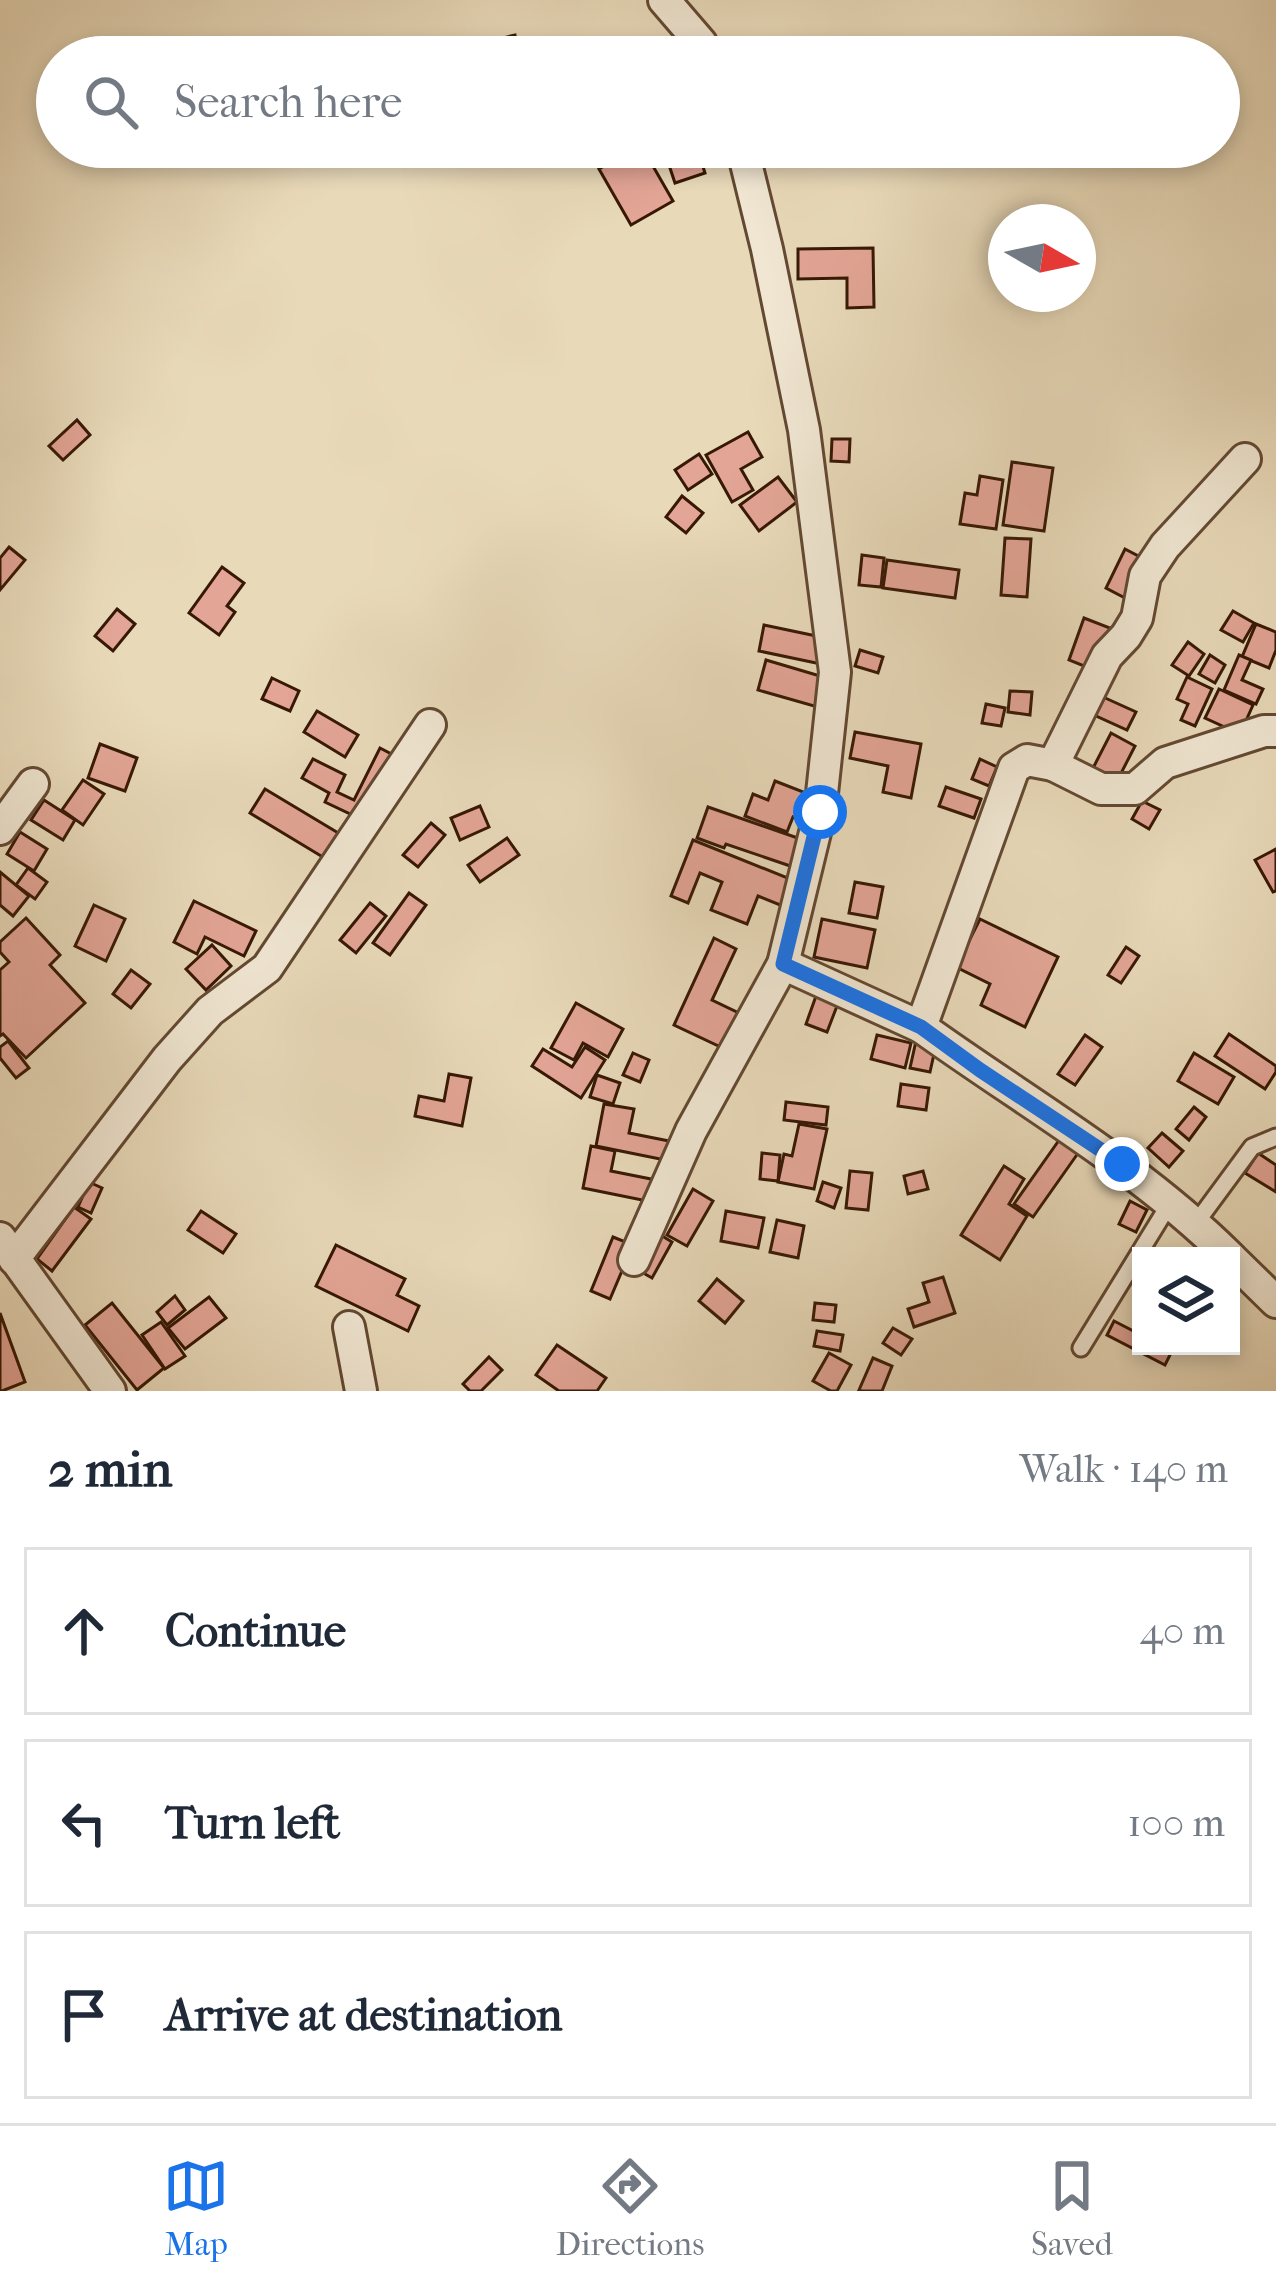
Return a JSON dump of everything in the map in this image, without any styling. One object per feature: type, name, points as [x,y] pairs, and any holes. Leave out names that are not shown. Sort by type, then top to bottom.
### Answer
[{"type":"street","points":[[664,0],[695,36]]},
{"type":"street","points":[[634,1260],[691,1131],[783,964],[820,812],[835,672],[804,430],[747,168]]},
{"type":"street","points":[[1052,765],[1107,656],[1137,617],[1145,577],[1165,546],[1245,459]]},
{"type":"street","points":[[110,1391],[7,1248],[210,1011],[267,968],[430,725]]},
{"type":"street","points":[[921,1027],[1014,768],[1028,760],[1052,765],[1100,789],[1135,789],[1166,763],[1264,730],[1276,731]]},
{"type":"street","points":[[0,829],[33,784]]},
{"type":"street","points":[[783,964],[921,1027],[1122,1164],[1220,1247]]},
{"type":"street","points":[[1240,1267],[1276,1303]]},
{"type":"street","points":[[349,1327],[361,1391]]},
{"type":"lane","points":[[1196,1223],[1252,1148],[1276,1137]]},
{"type":"lane","points":[[1081,1348],[1170,1203]]},
{"type":"building","points":[[654,168],[673,201],[631,225],[599,169]]},
{"type":"building","points":[[670,168],[703,168],[705,173],[675,183]]},
{"type":"building","points":[[873,248],[874,307],[847,308],[847,278],[798,279],[798,249]]},
{"type":"building","points":[[77,420],[90,435],[63,460],[49,446]]},
{"type":"building","points":[[748,432],[762,457],[741,469],[753,490],[732,502],[706,455]]},
{"type":"building","points":[[832,439],[850,439],[849,462],[831,461]]},
{"type":"building","points":[[699,454],[712,474],[688,490],[675,470]]},
{"type":"building","points":[[1012,462],[1053,468],[1044,531],[1003,525]]},
{"type":"building","points":[[980,476],[1003,480],[996,529],[960,524],[965,493],[977,495]]},
{"type":"building","points":[[778,477],[797,502],[759,531],[740,505]]},
{"type":"building","points":[[682,496],[703,513],[686,533],[666,517]]},
{"type":"building","points":[[1005,538],[1031,539],[1027,597],[1001,595]]},
{"type":"building","points":[[9,547],[25,560],[0,590],[0,558]]},
{"type":"building","points":[[1125,549],[1144,559],[1125,598],[1106,588]]},
{"type":"building","points":[[862,555],[884,558],[881,587],[859,585]]},
{"type":"building","points":[[887,560],[959,570],[955,598],[883,588]]},
{"type":"building","points":[[222,567],[244,583],[227,606],[235,612],[219,635],[189,613]]},
{"type":"building","points":[[117,609],[135,624],[113,651],[95,636]]},
{"type":"building","points":[[1233,611],[1254,623],[1243,642],[1221,630]]},
{"type":"building","points":[[1084,618],[1110,628],[1094,670],[1069,660]]},
{"type":"building","points":[[1256,624],[1276,632],[1269,668],[1242,657]]},
{"type":"building","points":[[764,625],[840,641],[835,667],[759,651]]},
{"type":"building","points":[[1188,642],[1204,654],[1189,676],[1172,665]]},
{"type":"building","points":[[860,650],[883,657],[878,673],[855,666]]},
{"type":"building","points":[[1210,655],[1225,665],[1215,683],[1199,674]]},
{"type":"building","points":[[1239,655],[1251,660],[1242,680],[1263,689],[1256,704],[1224,690]]},
{"type":"building","points":[[766,660],[837,681],[828,710],[758,690]]},
{"type":"building","points":[[1187,677],[1212,689],[1195,726],[1181,720],[1188,704],[1177,699]]},
{"type":"building","points":[[272,678],[299,691],[290,711],[262,699]]},
{"type":"building","points":[[1219,689],[1253,705],[1240,734],[1205,718]]},
{"type":"building","points":[[1010,691],[1032,692],[1030,715],[1008,712]]},
{"type":"building","points":[[1103,697],[1136,712],[1127,730],[1094,715]]},
{"type":"building","points":[[986,704],[1005,708],[1001,726],[982,723]]},
{"type":"building","points":[[317,711],[358,735],[345,757],[304,732]]},
{"type":"building","points":[[855,732],[921,744],[911,798],[883,792],[888,766],[850,758]]},
{"type":"building","points":[[1111,733],[1135,746],[1115,785],[1091,772]]},
{"type":"building","points":[[100,744],[137,758],[125,791],[88,778]]},
{"type":"building","points":[[380,748],[397,757],[365,821],[325,802],[329,793],[302,778],[313,759],[345,775],[337,792],[354,800]]},
{"type":"building","points":[[980,759],[997,767],[989,786],[972,779]]},
{"type":"building","points":[[83,780],[104,794],[83,825],[62,810]]},
{"type":"building","points":[[775,781],[829,802],[820,827],[793,817],[787,832],[745,816],[753,794],[768,800]]},
{"type":"building","points":[[946,787],[981,799],[974,818],[939,806]]},
{"type":"building","points":[[265,789],[345,837],[331,862],[250,813]]},
{"type":"building","points":[[44,800],[75,820],[63,840],[31,820]]},
{"type":"building","points":[[1142,801],[1160,810],[1149,829],[1132,819]]},
{"type":"building","points":[[480,806],[489,827],[460,840],[451,818]]},
{"type":"building","points":[[708,807],[815,844],[805,871],[697,838]]},
{"type":"building","points":[[431,823],[445,835],[418,867],[403,855]]},
{"type":"building","points":[[20,832],[47,849],[34,871],[7,854]]},
{"type":"building","points":[[507,838],[519,855],[480,882],[468,865]]},
{"type":"building","points":[[693,840],[805,885],[795,911],[758,896],[747,924],[711,910],[722,882],[700,873],[688,903],[671,896]]},
{"type":"building","points":[[1276,849],[1276,891],[1273,892],[1255,860]]},
{"type":"building","points":[[28,868],[47,882],[35,899],[16,885]]},
{"type":"building","points":[[0,872],[29,896],[13,916],[0,905]]},
{"type":"building","points":[[855,882],[883,887],[877,918],[849,913]]},
{"type":"building","points":[[409,893],[426,905],[390,955],[373,943]]},
{"type":"building","points":[[194,901],[256,931],[244,956],[205,937],[197,954],[174,942]]},
{"type":"building","points":[[370,903],[386,916],[356,953],[340,940]]},
{"type":"building","points":[[94,905],[125,919],[106,961],[75,946]]},
{"type":"building","points":[[26,918],[60,955],[50,965],[85,1003],[26,1058],[0,1036],[0,970],[9,962],[0,952],[0,942]]},
{"type":"building","points":[[822,919],[875,930],[867,968],[814,957]]},
{"type":"building","points":[[980,919],[1058,957],[1025,1027],[981,1005],[990,984],[956,967]]},
{"type":"building","points":[[714,938],[736,949],[712,1000],[743,1015],[727,1050],[674,1025]]},
{"type":"building","points":[[212,945],[231,966],[206,990],[186,969]]},
{"type":"building","points":[[1126,947],[1139,956],[1121,983],[1108,975]]},
{"type":"building","points":[[131,970],[150,984],[131,1008],[113,994]]},
{"type":"building","points":[[820,985],[842,993],[827,1032],[806,1024]]},
{"type":"building","points":[[576,1003],[623,1029],[608,1057],[583,1043],[574,1060],[551,1048]]},
{"type":"building","points":[[1229,1034],[1276,1066],[1265,1089],[1215,1056]]},
{"type":"building","points":[[877,1035],[911,1043],[905,1068],[871,1059]]},
{"type":"building","points":[[1085,1035],[1102,1047],[1075,1085],[1058,1074]]},
{"type":"building","points":[[8,1041],[29,1068],[16,1078],[0,1058],[0,1047]]},
{"type":"building","points":[[916,1041],[936,1045],[930,1072],[910,1068]]},
{"type":"building","points":[[585,1047],[605,1060],[581,1098],[532,1066],[543,1049],[572,1067]]},
{"type":"building","points":[[633,1053],[649,1060],[640,1082],[623,1075]]},
{"type":"building","points":[[1194,1053],[1234,1077],[1218,1104],[1178,1081]]},
{"type":"building","points":[[449,1074],[471,1078],[462,1126],[415,1116],[419,1096],[444,1101]]},
{"type":"building","points":[[597,1075],[620,1083],[613,1104],[590,1097]]},
{"type":"building","points":[[901,1084],[929,1088],[926,1110],[898,1106]]},
{"type":"building","points":[[786,1102],[828,1107],[826,1125],[784,1120]]},
{"type":"building","points":[[604,1104],[634,1109],[629,1133],[674,1142],[670,1161],[596,1146]]},
{"type":"building","points":[[1194,1107],[1206,1117],[1189,1140],[1176,1129]]},
{"type":"building","points":[[799,1124],[827,1129],[814,1189],[778,1182],[784,1154],[792,1156]]},
{"type":"building","points":[[1162,1133],[1183,1151],[1169,1167],[1148,1148]]},
{"type":"building","points":[[1062,1136],[1081,1149],[1033,1217],[1014,1204]]},
{"type":"building","points":[[591,1146],[615,1151],[611,1171],[656,1180],[652,1202],[583,1188]]},
{"type":"building","points":[[762,1153],[780,1155],[778,1181],[760,1179]]},
{"type":"building","points":[[1258,1153],[1276,1165],[1276,1192],[1245,1173]]},
{"type":"building","points":[[1004,1166],[1024,1179],[1009,1204],[1027,1216],[1000,1260],[961,1235]]},
{"type":"building","points":[[850,1171],[872,1173],[868,1210],[846,1208]]},
{"type":"building","points":[[923,1171],[928,1189],[908,1194],[904,1176]]},
{"type":"building","points":[[89,1182],[102,1188],[91,1213],[78,1207]]},
{"type":"building","points":[[823,1182],[841,1188],[834,1208],[817,1201]]},
{"type":"building","points":[[693,1189],[713,1201],[687,1246],[667,1235]]},
{"type":"building","points":[[1130,1201],[1147,1210],[1136,1232],[1119,1224]]},
{"type":"building","points":[[74,1207],[91,1219],[52,1271],[37,1259]]},
{"type":"building","points":[[201,1211],[236,1234],[223,1253],[188,1230]]},
{"type":"building","points":[[726,1211],[764,1218],[758,1248],[721,1241]]},
{"type":"building","points":[[777,1220],[804,1226],[798,1258],[770,1252]]},
{"type":"building","points":[[659,1234],[672,1242],[652,1278],[638,1270]]},
{"type":"building","points":[[613,1237],[633,1245],[610,1299],[591,1291]]},
{"type":"building","points":[[336,1245],[405,1279],[397,1295],[419,1306],[408,1331],[316,1286]]},
{"type":"building","points":[[943,1277],[955,1313],[914,1327],[908,1309],[929,1302],[923,1283]]},
{"type":"building","points":[[717,1279],[743,1301],[725,1323],[699,1301]]},
{"type":"building","points":[[175,1296],[185,1310],[167,1325],[157,1312]]},
{"type":"building","points":[[209,1297],[226,1318],[185,1349],[168,1328]]},
{"type":"building","points":[[112,1303],[164,1368],[137,1390],[85,1325]]},
{"type":"building","points":[[815,1303],[836,1305],[834,1322],[813,1320]]},
{"type":"building","points":[[0,1313],[25,1382],[2,1391],[0,1391]]},
{"type":"building","points":[[1114,1321],[1132,1330],[1132,1348],[1107,1335]]},
{"type":"building","points":[[161,1322],[185,1356],[165,1369],[142,1335]]},
{"type":"building","points":[[893,1328],[912,1339],[901,1355],[883,1343]]},
{"type":"building","points":[[817,1331],[843,1335],[840,1351],[814,1346]]},
{"type":"building","points":[[557,1345],[606,1378],[597,1391],[559,1391],[536,1375]]},
{"type":"building","points":[[829,1353],[851,1365],[837,1391],[813,1381]]},
{"type":"building","points":[[1146,1355],[1170,1355],[1165,1365]]},
{"type":"building","points":[[489,1357],[502,1370],[481,1391],[470,1391],[463,1384]]},
{"type":"building","points":[[873,1358],[892,1366],[882,1391],[859,1390]]},
{"type":"route","points":[[820,812],[783,964],[921,1027],[1122,1164]]}]
